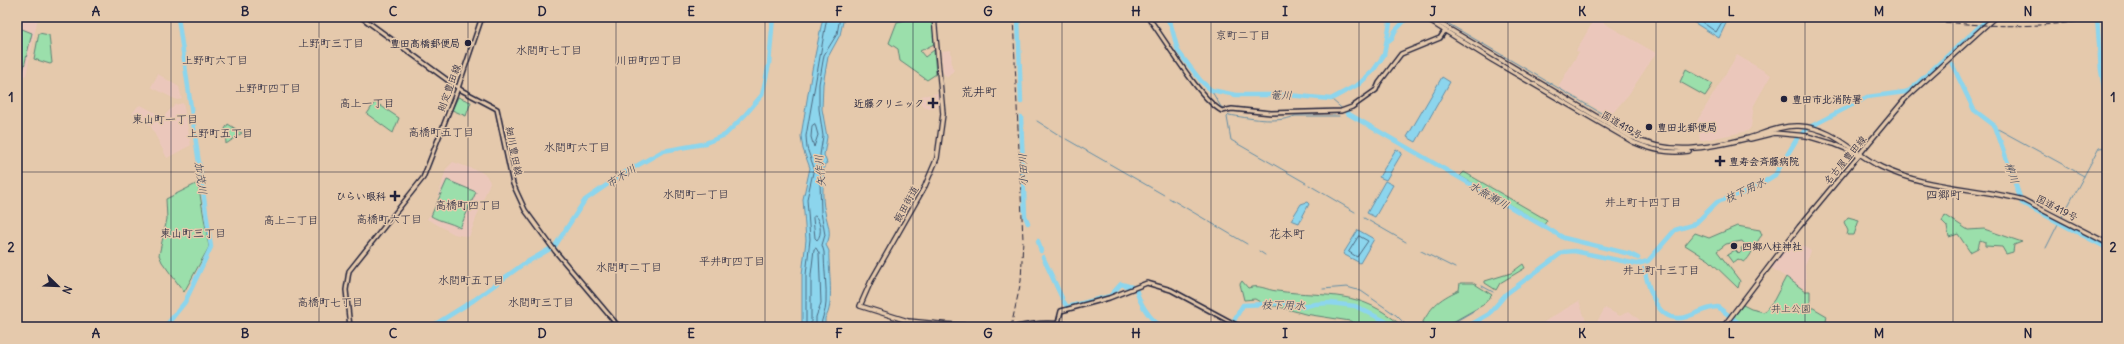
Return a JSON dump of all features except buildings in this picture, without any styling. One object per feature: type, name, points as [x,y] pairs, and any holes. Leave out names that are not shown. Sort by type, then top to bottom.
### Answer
[{"type":"main road","name":"細川豊田線","points":[[361,17],[458,88],[491,104],[499,111],[512,184],[527,214],[549,244],[619,327]]},
{"type":"main road","name":"則定豊田線","points":[[350,327],[346,290],[348,271],[423,178],[458,88],[482,17]]},
{"type":"main road","name":"飯田街道","points":[[934,17],[943,114],[938,154],[925,186],[871,281],[860,306],[908,321],[939,326]]},
{"type":"main road","points":[[1148,17],[1181,65],[1204,94],[1222,111],[1232,109],[1276,113],[1341,111],[1352,107],[1376,90],[1379,83],[1401,54],[1440,38],[1444,32]]},
{"type":"main road","name":"国道419号","points":[[1422,17],[1444,32],[1633,142],[1650,149],[1672,153],[1683,152],[1774,133],[1807,136],[1827,141],[1860,154]]},
{"type":"main road","name":"国道419号","points":[[1429,17],[1631,137],[1646,144],[1669,149],[1691,150],[1748,138],[1788,127],[1815,128],[1842,140],[1882,168],[1932,183],[2023,200],[2107,243]]},
{"type":"main road","name":"名古屋豊田線","points":[[1723,327],[1799,227],[1906,98],[1995,17]]},
{"type":"main road","points":[[1058,323],[1061,311],[1108,298],[1147,283],[1171,290],[1240,327]]},
{"type":"main road","points":[[1016,327],[1058,323],[1076,327]]},
{"type":"main road","points":[[939,326],[989,327]]},
{"type":"shaded area","points":[[17,17],[38,17],[26,76],[17,73]]},
{"type":"shaded area","points":[[1595,18],[1656,53],[1629,94],[1610,116],[1558,87],[1579,52],[1576,51]]},
{"type":"shaded area","points":[[951,50],[952,67],[954,70],[947,78],[943,73],[941,51]]},
{"type":"shaded area","points":[[1737,55],[1771,75],[1754,105],[1751,127],[1748,131],[1700,141],[1697,121]]},
{"type":"shaded area","points":[[158,74],[179,87],[182,99],[177,100],[151,87]]},
{"type":"shaded area","points":[[938,93],[939,104],[935,108],[925,108],[920,102],[921,96]]},
{"type":"shaded area","points":[[183,103],[191,145],[167,158],[150,125],[132,114],[138,106],[141,105],[163,117],[175,105]]},
{"type":"shaded area","points":[[453,162],[479,171],[486,175],[490,182],[469,237],[454,234],[427,219],[435,208],[446,169]]},
{"type":"shaded area","points":[[1793,239],[1811,251],[1805,266],[1806,286],[1804,289],[1770,267]]},
{"type":"shaded area","points":[[1579,301],[1588,327],[1537,327],[1553,316]]},
{"type":"shaded area","points":[[1605,308],[1620,316],[1629,311],[1648,327],[1594,327]]},
{"type":"green space","points":[[917,17],[933,18],[934,44],[920,51],[925,57],[934,50],[936,74],[927,80],[900,61],[898,49],[889,43],[897,22]]},
{"type":"green space","points":[[17,27],[32,33],[23,71],[17,70]]},
{"type":"green space","points":[[39,33],[49,35],[52,63],[50,64],[34,59]]},
{"type":"green space","points":[[1686,69],[1713,84],[1705,96],[1680,82]]},
{"type":"green space","points":[[458,97],[471,102],[466,116],[452,110]]},
{"type":"green space","points":[[375,102],[399,118],[393,133],[367,114]]},
{"type":"green space","points":[[228,124],[242,133],[226,144],[225,129]]},
{"type":"green space","points":[[1464,172],[1547,220],[1544,225],[1460,176]]},
{"type":"green space","points":[[447,180],[476,192],[460,228],[431,216]]},
{"type":"green space","points":[[198,183],[209,247],[184,292],[162,262],[159,255],[167,219],[166,199]]},
{"type":"green space","points":[[1945,215],[1968,230],[1984,229],[2022,242],[2014,245],[2013,252],[2006,254],[2002,247],[1985,246],[1985,242],[1980,240],[1978,248],[1970,252],[1958,234],[1949,237],[1947,226],[1942,221]]},
{"type":"green space","points":[[1848,217],[1859,220],[1854,235],[1847,235],[1848,231],[1844,222]]},
{"type":"green space","points":[[1737,226],[1760,230],[1762,235],[1749,257],[1744,262],[1738,259],[1733,263],[1727,255],[1735,250],[1739,254],[1742,251],[1741,248],[1746,246],[1742,241],[1726,244],[1717,251],[1740,281],[1738,288],[1709,260],[1685,245],[1695,233],[1709,238]]},
{"type":"green space","points":[[1523,264],[1525,268],[1500,283],[1496,290],[1485,283],[1485,281],[1511,273]]},
{"type":"green space","name":"井上公園","points":[[1786,277],[1805,291],[1810,291],[1810,306],[1827,316],[1825,327],[1739,327],[1731,320],[1743,305],[1751,309],[1764,312],[1774,300]]},
{"type":"green space","points":[[1242,281],[1248,288],[1260,287],[1277,291],[1329,295],[1358,300],[1387,315],[1403,327],[1363,327],[1350,321],[1305,314],[1276,306],[1267,306],[1255,299],[1244,300],[1240,284]]},
{"type":"green space","points":[[1460,283],[1473,283],[1492,295],[1483,305],[1444,327],[1420,327],[1435,305],[1445,297],[1459,290]]},
{"type":"water","name":"矢作川","points":[[823,17],[844,17],[840,35],[828,57],[823,84],[822,109],[827,137],[824,155],[827,163],[824,165],[823,195],[829,233],[826,245],[829,251],[830,305],[825,318],[825,327],[802,327],[802,275],[806,240],[803,199],[810,168],[803,149],[801,136]]},
{"type":"water","points":[[1692,17],[1729,17],[1719,38],[1690,20]]},
{"type":"water","points":[[1442,77],[1450,82],[1416,142],[1407,137]]},
{"type":"water","points":[[1396,149],[1402,153],[1386,180],[1379,177]]},
{"type":"water","points":[[1385,181],[1393,185],[1375,217],[1367,213]]},
{"type":"water","points":[[1307,202],[1309,204],[1299,223],[1291,220],[1301,204]]},
{"type":"water","points":[[1358,230],[1374,239],[1360,263],[1343,254]]},
{"type":"waterway","name":"加茂川","points":[[165,327],[185,302],[211,247],[178,17]]},
{"type":"waterway","name":"市木川","points":[[431,327],[474,300],[522,265],[555,246],[585,200],[624,173],[663,151],[703,144],[725,135],[762,95],[769,64],[773,17]]},
{"type":"waterway","name":"小田川","points":[[1018,17],[1021,102]]},
{"type":"waterway","name":"篭川","points":[[1166,17],[1171,25],[1178,51],[1201,81],[1211,90],[1236,95],[1288,95],[1331,99],[1359,84],[1373,71],[1384,55],[1391,17]]},
{"type":"waterway","name":"柳川","points":[[1387,42],[1392,38],[1395,31],[1408,17]]},
{"type":"waterway","points":[[1437,17],[1606,116]]},
{"type":"waterway","name":"枝下用水","points":[[1467,327],[1489,314],[1506,294],[1563,252],[1574,251],[1637,264],[1648,261],[1675,230],[1695,224],[1717,202],[1751,190],[1775,175],[1798,137],[1808,128],[1867,97],[1910,90],[1990,17]]},
{"type":"waterway","name":"篭川","points":[[2097,17],[2101,70],[2107,106]]},
{"type":"waterway","points":[[2099,21],[2107,18]]},
{"type":"waterway","name":"柳川","points":[[1952,64],[1974,110],[1995,126],[2022,203],[2107,248]]},
{"type":"waterway","points":[[1211,90],[1221,107],[1226,109]]},
{"type":"waterway","points":[[1331,99],[1347,113]]},
{"type":"waterway","name":"水無瀬川","points":[[1347,113],[1564,238],[1630,254],[1638,258]]},
{"type":"waterway","points":[[1229,115],[1227,117],[1231,140],[1306,183]]},
{"type":"waterway","points":[[1229,115],[1271,120],[1279,120],[1295,116],[1339,116]]},
{"type":"waterway","name":"小田川","points":[[1021,117],[1025,216],[1028,223]]},
{"type":"waterway","points":[[1037,121],[1062,137]]},
{"type":"waterway","points":[[1996,128],[2084,176]]},
{"type":"waterway","points":[[1066,139],[1164,195]]},
{"type":"waterway","points":[[2062,217],[2099,148],[2107,147]]},
{"type":"waterway","points":[[1309,185],[1355,212]]},
{"type":"waterway","points":[[1169,198],[1247,244]]},
{"type":"waterway","points":[[1364,218],[1406,242]]},
{"type":"waterway","points":[[2046,248],[2058,224]]},
{"type":"waterway","name":"小田川","points":[[1038,241],[1041,251]]},
{"type":"waterway","points":[[1259,251],[1265,255]]},
{"type":"waterway","points":[[1421,251],[1455,268]]},
{"type":"waterway","name":"小田川","points":[[1043,257],[1062,298]]},
{"type":"waterway","name":"水無瀬川","points":[[1644,269],[1656,304],[1661,311],[1668,316],[1676,318],[1686,317],[1706,309],[1718,307],[1744,327]]},
{"type":"waterway","name":"小田川","points":[[1064,302],[1067,307],[1110,296],[1121,284],[1132,287]]},
{"type":"waterway","points":[[1482,286],[1493,292]]},
{"type":"waterway","points":[[1323,289],[1347,287],[1361,291],[1396,315],[1408,327]]},
{"type":"waterway","name":"小田川","points":[[1136,289],[1140,300],[1150,317],[1159,325],[1164,327]]},
{"type":"waterway","name":"枝下用水","points":[[1230,327],[1243,305],[1292,303],[1302,307],[1330,303],[1355,306],[1385,321],[1392,327]]},
{"type":"waterway","points":[[1446,327],[1477,309]]},
{"type":"railway","points":[[1011,327],[1021,281],[1023,240],[1013,17]]},
{"type":"railway","points":[[1900,17],[1951,23],[2002,26],[2052,24],[2104,17]]},
{"type":"place","name":"豊田高橋郵便局","points":[[468,43]]},
{"type":"place","name":"豊田市北消防署","points":[[1784,99]]},
{"type":"place","name":"近藤クリニック","points":[[933,103]]},
{"type":"place","name":"豊田北郵便局","points":[[1649,127]]},
{"type":"place","name":"豊寿会斉藤病院","points":[[1720,161]]},
{"type":"place","name":"ひらい眼科","points":[[395,196]]},
{"type":"place","name":"四郷八柱神社","points":[[1734,246]]},
{"type":"district","name":"京町二丁目","points":[[1243,35]]},
{"type":"district","name":"上野町三丁目","points":[[331,43]]},
{"type":"district","name":"水間町七丁目","points":[[549,50]]},
{"type":"district","name":"上野町六丁目","points":[[215,60]]},
{"type":"district","name":"川田町四丁目","points":[[649,60]]},
{"type":"district","name":"上野町四丁目","points":[[268,88]]},
{"type":"district","name":"荒井町","points":[[979,91]]},
{"type":"district","name":"高上一丁目","points":[[367,103]]},
{"type":"district","name":"東山町一丁目","points":[[165,119]]},
{"type":"district","name":"高橋町五丁目","points":[[441,132]]},
{"type":"district","name":"上野町五丁目","points":[[220,133]]},
{"type":"district","name":"水間町六丁目","points":[[577,147]]},
{"type":"district","name":"水間町一丁目","points":[[696,194]]},
{"type":"district","name":"四郷町","points":[[1944,194]]},
{"type":"district","name":"井上町十四丁目","points":[[1643,202]]},
{"type":"district","name":"高橋町四丁目","points":[[468,205]]},
{"type":"district","name":"高橋町六丁目","points":[[389,219]]},
{"type":"district","name":"高上二丁目","points":[[291,220]]},
{"type":"district","name":"東山町三丁目","points":[[193,233]]},
{"type":"district","name":"花本町","points":[[1287,233]]},
{"type":"district","name":"平井町四丁目","points":[[732,261]]},
{"type":"district","name":"水間町二丁目","points":[[629,267]]},
{"type":"district","name":"井上町十三丁目","points":[[1661,270]]},
{"type":"district","name":"水間町五丁目","points":[[471,280]]},
{"type":"district","name":"高橋町七丁目","points":[[330,302]]},
{"type":"district","name":"水間町三丁目","points":[[541,302]]}]
